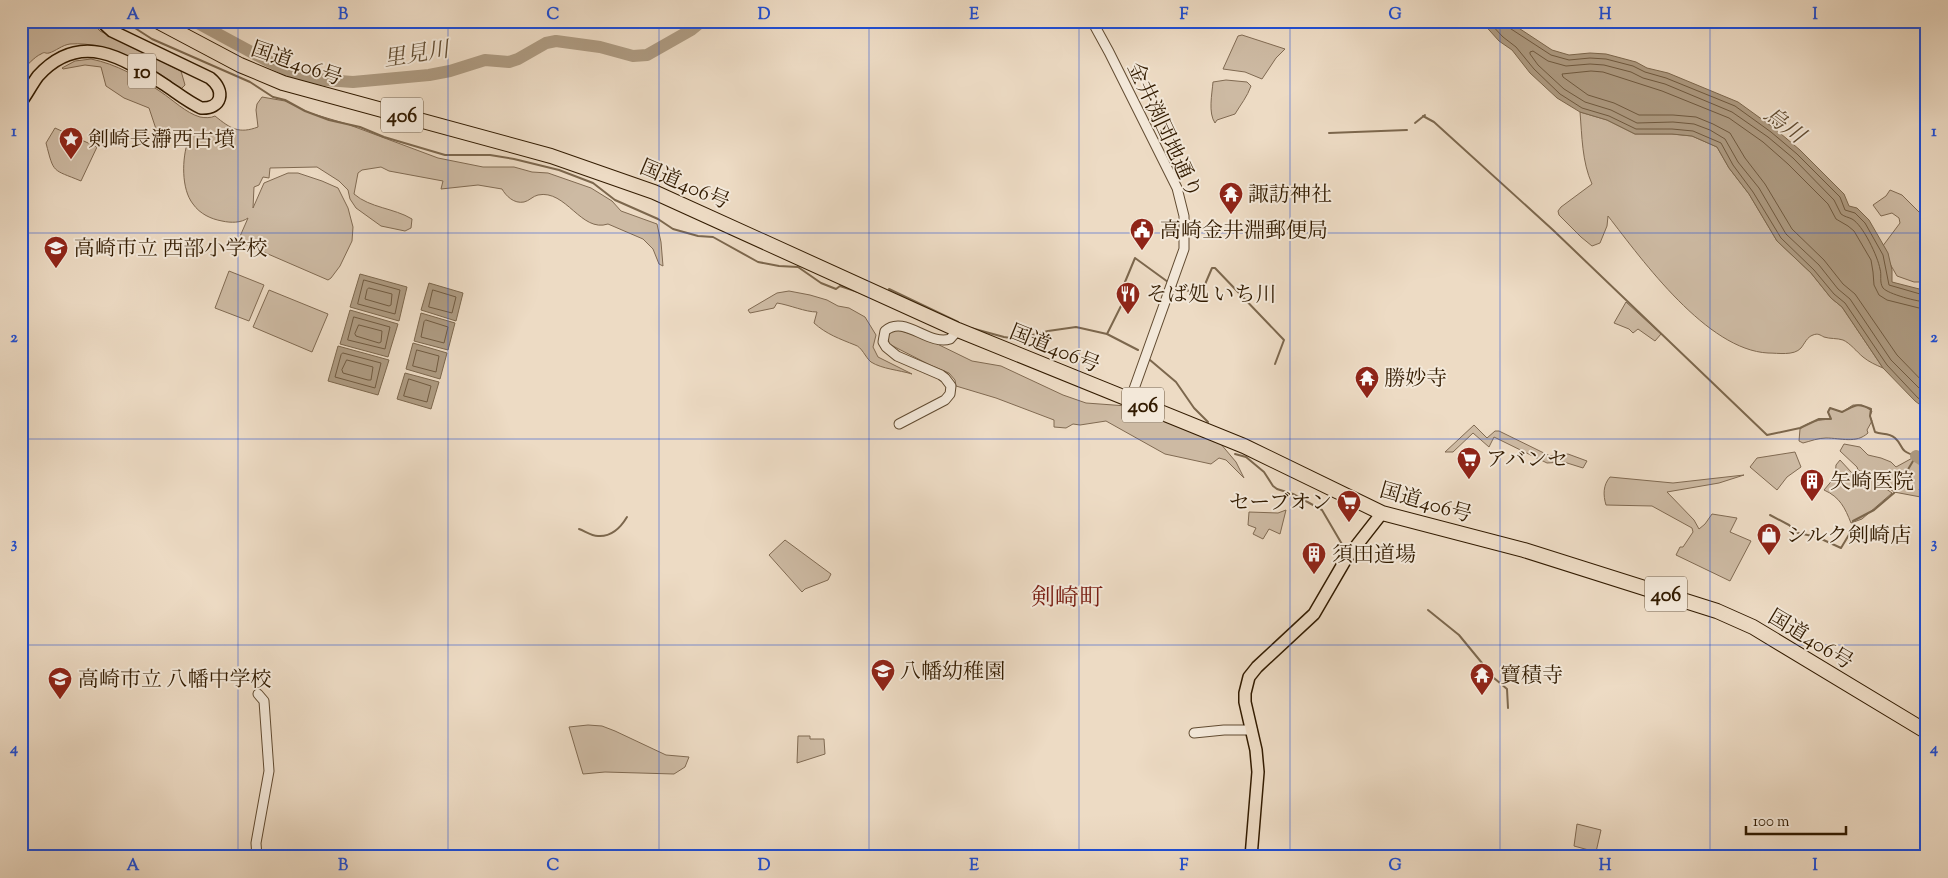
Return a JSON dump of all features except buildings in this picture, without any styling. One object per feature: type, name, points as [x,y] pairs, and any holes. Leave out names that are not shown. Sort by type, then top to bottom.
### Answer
[{"type":"highway","name":"国道406号","points":[[157,21],[240,65],[283,83],[543,153],[638,185],[958,330],[1244,446],[1382,513],[1543,556],[1718,611],[1753,627],[1927,732]]},
{"type":"main road","name":"10","points":[[21,102],[37,78],[58,59],[72,52],[86,51],[101,52],[126,62],[201,108],[215,106],[220,99],[220,90],[210,78],[112,31],[101,21]]},
{"type":"main road","points":[[1252,857],[1258,772],[1252,730],[1245,702],[1249,677],[1257,666],[1314,614],[1346,560],[1382,513]]},
{"type":"street","name":"金井渕団地通り","points":[[1092,21],[1180,194],[1184,216],[1184,249],[1130,400]]},
{"type":"street","points":[[899,424],[945,400],[950,394],[951,386],[941,375],[891,352],[883,342],[885,331],[891,327],[901,326],[942,341],[950,339],[958,330]]},
{"type":"street","points":[[257,857],[256,843],[269,771],[264,701],[258,694]]},
{"type":"street","points":[[1194,733],[1252,730]]},
{"type":"shaded area","points":[[21,21],[82,21],[93,24],[100,31],[181,71],[185,85],[181,89],[157,72],[129,57],[115,51],[85,44],[70,44],[49,53],[43,53],[21,71]]},
{"type":"shaded area","points":[[1242,35],[1285,49],[1276,58],[1262,79],[1245,72],[1223,69],[1238,36]]},
{"type":"shaded area","points":[[91,59],[109,64],[136,76],[195,115],[206,118],[215,116],[235,129],[246,130],[258,127],[256,110],[257,104],[262,97],[285,101],[310,113],[347,124],[438,158],[483,167],[514,167],[532,172],[548,173],[591,188],[612,201],[621,211],[657,224],[663,266],[659,264],[653,249],[643,239],[608,224],[598,225],[590,222],[557,198],[548,195],[538,195],[526,201],[517,202],[511,199],[502,189],[478,185],[441,189],[443,181],[389,171],[381,167],[362,170],[358,173],[354,194],[360,199],[398,212],[412,219],[411,228],[405,231],[381,226],[356,208],[350,199],[348,190],[339,181],[317,167],[270,168],[269,178],[263,177],[259,185],[254,187],[253,208],[264,183],[288,173],[298,173],[338,188],[348,208],[353,227],[352,241],[340,266],[328,280],[238,241],[248,218],[239,222],[225,222],[199,211],[189,198],[186,190],[184,164],[188,141],[175,138],[156,129],[149,108],[124,98],[106,86],[101,67],[85,65],[62,68],[75,61]]},
{"type":"shaded area","points":[[1226,80],[1247,82],[1251,86],[1235,114],[1217,120],[1215,123],[1211,109],[1213,82]]},
{"type":"shaded area","points":[[1580,112],[1607,120],[1635,134],[1692,136],[1717,147],[1729,168],[1749,194],[1777,241],[1811,273],[1831,298],[1842,307],[1883,368],[1865,359],[1843,340],[1826,338],[1818,334],[1811,336],[1798,351],[1790,353],[1768,353],[1745,348],[1722,337],[1678,300],[1639,256],[1608,216],[1607,226],[1600,243],[1592,246],[1581,237],[1559,215],[1558,211],[1592,184],[1584,158]]},
{"type":"shaded area","name":"剣崎長瀞西古墳","points":[[55,128],[97,147],[81,181],[59,172],[53,165],[46,143]]},
{"type":"shaded area","points":[[1890,190],[1902,195],[1927,220],[1927,282],[1914,282],[1897,276],[1882,250],[1882,247],[1900,223],[1899,218],[1892,213],[1881,216],[1873,205],[1886,196]]},
{"type":"shaded area","points":[[229,271],[264,285],[249,321],[215,308]]},
{"type":"shaded area","points":[[269,290],[328,314],[312,352],[253,327]]},
{"type":"shaded area","points":[[789,291],[827,300],[838,306],[849,308],[865,317],[876,335],[873,347],[878,357],[912,374],[885,368],[871,362],[857,346],[828,333],[814,323],[817,312],[777,303],[774,308],[750,313],[748,310],[777,293]]},
{"type":"shaded area","points":[[1626,302],[1661,334],[1655,341],[1638,329],[1633,333],[1629,329],[1614,323]]},
{"type":"shaded area","points":[[898,330],[927,339],[972,361],[1001,366],[1063,395],[1086,403],[1127,406],[1220,443],[1236,462],[1244,478],[1226,460],[1219,458],[1211,464],[1165,454],[1106,421],[1080,425],[1073,424],[1066,428],[1054,427],[1054,420],[996,398],[956,386],[955,380],[949,373],[889,344],[888,336],[892,331]]},
{"type":"shaded area","points":[[1853,405],[1862,405],[1872,411],[1870,416],[1872,421],[1867,430],[1868,433],[1848,440],[1826,438],[1803,443],[1799,441],[1800,429],[1803,426],[1814,421],[1831,419],[1828,412],[1830,408],[1842,412]]},
{"type":"shaded area","points":[[1474,425],[1487,438],[1495,431],[1499,431],[1550,456],[1568,454],[1587,461],[1583,468],[1564,462],[1547,463],[1494,437],[1489,447],[1473,433],[1453,452],[1445,452]]},
{"type":"shaded area","points":[[1844,444],[1860,447],[1868,455],[1891,462],[1896,467],[1916,456],[1927,463],[1927,483],[1921,486],[1919,490],[1926,498],[1894,492],[1881,482],[1858,470],[1840,451]]},
{"type":"shaded area","points":[[1795,452],[1801,467],[1787,477],[1777,490],[1750,467],[1757,458]]},
{"type":"shaded area","points":[[1840,460],[1852,473],[1875,481],[1892,493],[1862,519],[1851,523],[1841,504],[1834,496],[1824,490],[1835,477],[1836,465]]},
{"type":"shaded area","points":[[1744,475],[1719,483],[1667,492],[1694,520],[1699,529],[1712,514],[1737,518],[1730,532],[1751,541],[1730,581],[1676,555],[1680,547],[1683,547],[1693,532],[1692,528],[1652,506],[1606,505],[1605,501],[1605,487],[1610,477],[1673,483]]},
{"type":"shaded area","points":[[1286,510],[1280,534],[1269,529],[1263,539],[1253,534],[1256,528],[1248,525],[1249,512],[1278,513]]},
{"type":"shaded area","points":[[785,540],[831,574],[828,580],[802,592],[769,555]]},
{"type":"shaded area","points":[[602,726],[615,731],[666,755],[689,757],[685,767],[674,774],[605,772],[583,774],[569,727]]},
{"type":"shaded area","points":[[798,736],[810,736],[810,739],[824,739],[825,754],[797,763]]},
{"type":"shaded area","points":[[1577,824],[1601,830],[1596,852],[1574,846]]},
{"type":"water","points":[[1481,21],[1508,21],[1552,50],[1569,55],[1606,54],[1668,73],[1738,102],[1800,150],[1844,194],[1849,206],[1857,208],[1869,220],[1888,253],[1892,270],[1892,282],[1927,291],[1927,410],[1915,401],[1883,368],[1842,307],[1831,298],[1811,273],[1777,241],[1749,194],[1729,168],[1717,147],[1692,136],[1635,134],[1607,120],[1580,112],[1557,98],[1530,73],[1512,50],[1499,41]]},
{"type":"water","points":[[360,274],[407,287],[399,321],[350,307]]},
{"type":"water","points":[[429,283],[463,293],[456,321],[421,310]]},
{"type":"water","points":[[350,310],[398,324],[388,357],[340,344]]},
{"type":"water","points":[[421,313],[455,323],[448,350],[414,341]]},
{"type":"water","points":[[413,343],[447,353],[440,379],[406,369]]},
{"type":"water","points":[[338,346],[389,360],[378,395],[328,381]]},
{"type":"water","points":[[405,373],[439,382],[431,409],[397,399]]},
{"type":"waterway","points":[[124,21],[152,39],[250,82],[273,97],[285,100],[305,111],[329,120],[360,127],[384,137],[445,155],[490,155],[559,170],[593,183],[615,200],[658,219],[673,229],[698,236],[713,237],[758,262],[798,267],[821,283],[836,289],[840,286],[861,293]]},
{"type":"waterway","name":"里見川","points":[[194,21],[294,73],[325,80],[353,82],[429,75],[450,71],[485,60],[509,62],[546,43],[556,41],[600,47],[633,56],[647,55],[691,30],[702,21]]},
{"type":"waterway","points":[[1415,123],[1425,115]]},
{"type":"waterway","points":[[1423,116],[1434,122],[1553,230],[1767,435],[1800,428],[1819,419],[1831,419],[1828,412],[1830,408],[1842,412],[1856,406],[1862,406],[1871,409],[1870,416],[1875,432],[1892,436],[1904,450],[1916,456],[1894,493],[1874,510],[1853,521],[1853,528],[1841,548],[1817,537],[1798,533],[1789,525],[1770,515]]},
{"type":"waterway","points":[[1329,133],[1407,130]]},
{"type":"waterway","points":[[1107,334],[1121,306],[1125,282],[1135,258],[1168,282]]},
{"type":"waterway","points":[[1175,285],[1200,296],[1212,268],[1215,268],[1284,340],[1275,364]]},
{"type":"waterway","points":[[889,289],[958,322]]},
{"type":"waterway","points":[[971,328],[1017,339],[1048,331],[1076,327],[1107,334],[1138,350]]},
{"type":"waterway","points":[[1150,360],[1176,382],[1194,408],[1208,422]]},
{"type":"waterway","points":[[1235,454],[1246,457],[1264,472],[1277,489],[1293,494],[1322,510],[1346,551]]},
{"type":"waterway","points":[[1916,456],[1927,463]]},
{"type":"waterway","points":[[579,529],[595,536],[603,536],[619,528],[627,517]]},
{"type":"waterway","points":[[1428,610],[1459,635],[1488,673],[1507,689],[1508,708]]},
{"type":"place","name":"剣崎長瀞西古墳","points":[[71,160]]},
{"type":"place","name":"諏訪神社","points":[[1231,215]]},
{"type":"place","name":"高崎金井淵郵便局","points":[[1142,251]]},
{"type":"place","name":"高崎市立 西部小学校","points":[[56,269]]},
{"type":"place","name":"そば処 いち川","points":[[1128,315]]},
{"type":"place","name":"勝妙寺","points":[[1367,399]]},
{"type":"place","name":"アバンセ","points":[[1469,480]]},
{"type":"place","name":"矢崎医院","points":[[1812,502]]},
{"type":"place","name":"セーブオン","points":[[1349,523]]},
{"type":"place","name":"シルク剣崎店","points":[[1769,556]]},
{"type":"place","name":"須田道場","points":[[1314,575]]},
{"type":"place","name":"八幡幼稚園","points":[[883,692]]},
{"type":"place","name":"寶積寺","points":[[1482,696]]},
{"type":"place","name":"高崎市立 八幡中学校","points":[[60,700]]},
{"type":"district","name":"剣崎町","points":[[1067,597]]},
{"type":"water label","name":"烏川","points":[[1785,124]]}]
